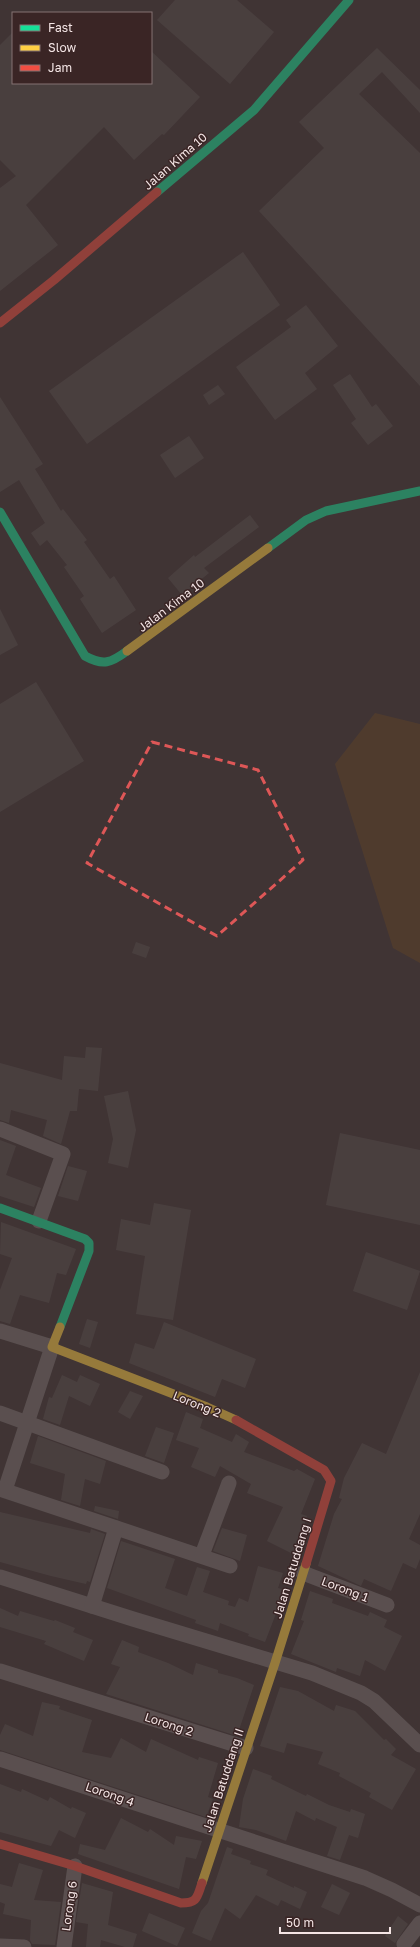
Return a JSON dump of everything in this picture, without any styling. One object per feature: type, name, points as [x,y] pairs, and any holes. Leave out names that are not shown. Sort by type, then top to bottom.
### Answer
[{"type":"street","name":"Jalan Kima 10","points":[[0,323],[54,280],[254,110],[349,0]]},
{"type":"street","name":"Jalan Kima 10","points":[[0,512],[85,656],[94,661],[112,662],[306,520],[326,511],[420,490]]},
{"type":"street","points":[[0,1129],[63,1154],[39,1221]]},
{"type":"street","points":[[0,1208],[85,1238],[90,1246],[52,1347],[28,1422],[3,1490],[202,1555],[230,1566]]},
{"type":"street","points":[[0,1331],[52,1347]]},
{"type":"street","name":"Lorong 2","points":[[52,1347],[207,1407],[242,1423],[324,1470],[332,1481]]},
{"type":"street","points":[[0,1413],[162,1472]]},
{"type":"street","name":"Jalan Batuddang I","points":[[275,1663],[332,1481]]},
{"type":"street","points":[[202,1555],[229,1483]]},
{"type":"street","points":[[92,1606],[116,1528]]},
{"type":"street","name":"Lorong 1","points":[[303,1573],[387,1605]]},
{"type":"street","points":[[0,1577],[275,1663],[312,1673],[361,1693],[379,1705],[420,1745]]},
{"type":"street","name":"Jalan Batuddang II","points":[[75,1866],[181,1903],[191,1903],[198,1894],[275,1663]]},
{"type":"street","name":"Lorong 2","points":[[0,1671],[246,1748]]},
{"type":"street","name":"Lorong 4","points":[[0,1759],[76,1783],[219,1832],[365,1878],[420,1905]]},
{"type":"street","points":[[0,1844],[75,1866]]},
{"type":"street","name":"Lorong 6","points":[[64,1947],[75,1866]]},
{"type":"street","points":[[404,1944],[420,1923]]},
{"type":"street","points":[[0,1946],[24,1947]]},
{"type":"highlighted area","points":[[152,742],[258,770],[303,860],[217,936],[87,863]]},
{"type":"shaded area","points":[[375,713],[420,724],[420,963],[393,948],[335,764]]},
{"type":"building","points":[[175,0],[237,0],[274,32],[230,84],[157,20]]},
{"type":"building","points":[[12,33],[12,84],[152,84],[152,52],[200,97],[164,135],[162,134],[134,160],[104,127],[26,205],[58,245],[0,291],[0,188],[16,176],[0,160],[0,45]]},
{"type":"building","points":[[377,48],[420,90],[420,113],[382,72],[359,94],[420,153],[420,386],[259,211],[324,148],[299,122]]},
{"type":"building","points":[[243,252],[280,305],[87,444],[49,391]]},
{"type":"building","points":[[306,305],[338,346],[305,373],[317,389],[275,420],[236,367],[291,327],[286,320]]},
{"type":"building","points":[[350,374],[372,407],[376,404],[393,426],[368,445],[351,423],[356,419],[333,385]]},
{"type":"building","points":[[218,385],[225,394],[209,405],[203,395]]},
{"type":"building","points":[[0,397],[43,464],[35,469],[61,511],[63,509],[87,540],[84,542],[110,579],[114,576],[136,610],[102,633],[80,599],[84,596],[64,567],[67,565],[47,540],[40,546],[31,533],[45,523],[19,480],[0,492]]},
{"type":"building","points":[[189,436],[204,458],[175,478],[160,455]]},
{"type":"building","points":[[250,515],[259,527],[204,568],[209,573],[182,595],[168,578],[194,555],[195,557]]},
{"type":"building","points":[[0,609],[18,645],[0,655]]},
{"type":"building","points":[[36,682],[84,761],[0,812],[0,704]]},
{"type":"building","points":[[136,942],[150,947],[146,958],[132,953]]},
{"type":"building","points":[[86,1047],[102,1048],[98,1091],[79,1089],[77,1111],[70,1111],[61,1144],[43,1136],[47,1120],[11,1110],[9,1123],[0,1120],[0,1063],[62,1080],[64,1056],[85,1058]]},
{"type":"building","points":[[128,1091],[136,1130],[128,1168],[108,1163],[113,1139],[104,1096]]},
{"type":"building","points":[[340,1133],[420,1150],[420,1225],[326,1205]]},
{"type":"building","points":[[0,1140],[16,1146],[6,1175],[41,1188],[34,1207],[0,1196]]},
{"type":"building","points":[[68,1166],[87,1171],[78,1201],[58,1196]]},
{"type":"building","points":[[154,1203],[191,1210],[173,1320],[136,1314],[145,1256],[116,1250],[121,1219],[150,1225]]},
{"type":"building","points":[[1,1222],[76,1249],[66,1275],[57,1273],[49,1303],[20,1295],[10,1324],[0,1321],[0,1290],[12,1258],[0,1254]]},
{"type":"building","points":[[366,1252],[420,1271],[407,1310],[353,1291]]},
{"type":"building","points":[[87,1319],[98,1322],[90,1348],[79,1344]]},
{"type":"building","points":[[164,1322],[256,1359],[245,1388],[222,1379],[215,1397],[129,1363],[135,1343],[154,1349]]},
{"type":"building","points":[[420,1372],[420,1514],[409,1539],[420,1545],[420,1559],[416,1569],[403,1563],[391,1591],[364,1579],[361,1586],[318,1566],[334,1514],[342,1499],[339,1498],[344,1478],[362,1443],[386,1454]]},
{"type":"building","points":[[62,1375],[77,1382],[80,1375],[100,1384],[90,1406],[69,1396],[60,1425],[43,1419],[49,1397],[52,1398]]},
{"type":"building","points":[[130,1391],[143,1396],[130,1419],[118,1412]]},
{"type":"building","points":[[186,1412],[203,1419],[200,1428],[232,1442],[236,1434],[249,1442],[244,1452],[294,1471],[297,1469],[315,1479],[301,1514],[307,1516],[295,1555],[267,1541],[283,1507],[247,1493],[251,1484],[220,1466],[215,1477],[191,1467],[199,1448],[176,1440]]},
{"type":"building","points":[[156,1427],[174,1433],[164,1463],[145,1456]]},
{"type":"building","points":[[38,1436],[106,1461],[100,1484],[85,1479],[80,1506],[61,1500],[65,1474],[30,1463]]},
{"type":"building","points":[[95,1506],[119,1511],[118,1519],[94,1511]]},
{"type":"building","points":[[0,1512],[90,1533],[91,1529],[105,1534],[90,1582],[87,1581],[86,1584],[0,1562]]},
{"type":"building","points":[[222,1528],[247,1535],[240,1561],[213,1551]]},
{"type":"building","points":[[121,1541],[175,1559],[165,1588],[187,1596],[197,1567],[210,1571],[203,1592],[229,1601],[228,1605],[235,1607],[239,1598],[248,1602],[258,1566],[283,1573],[278,1588],[285,1590],[265,1642],[220,1623],[218,1631],[195,1623],[196,1620],[107,1588]]},
{"type":"building","points":[[310,1591],[333,1599],[332,1603],[368,1616],[370,1612],[387,1620],[384,1627],[402,1636],[385,1671],[365,1660],[360,1676],[337,1668],[336,1672],[291,1654],[304,1621],[301,1620]]},
{"type":"building","points":[[0,1608],[18,1616],[20,1611],[54,1621],[55,1620],[75,1628],[73,1632],[93,1640],[84,1661],[44,1644],[46,1641],[0,1627]]},
{"type":"building","points":[[122,1640],[139,1647],[138,1652],[168,1663],[193,1675],[196,1663],[218,1670],[218,1673],[237,1678],[254,1685],[237,1736],[106,1694],[120,1667],[111,1664]]},
{"type":"building","points":[[280,1687],[298,1691],[334,1711],[336,1705],[355,1711],[384,1740],[386,1739],[396,1749],[391,1755],[416,1769],[392,1810],[369,1797],[371,1793],[339,1776],[340,1773],[318,1764],[323,1752],[287,1743],[284,1753],[260,1746]]},
{"type":"building","points":[[42,1702],[60,1706],[59,1709],[92,1720],[82,1752],[111,1758],[121,1738],[146,1752],[151,1739],[198,1760],[199,1757],[218,1763],[208,1797],[213,1799],[206,1817],[0,1750],[0,1735],[5,1724],[33,1736]]},
{"type":"building","points":[[253,1769],[272,1776],[271,1779],[306,1796],[307,1794],[329,1805],[350,1812],[351,1809],[365,1814],[358,1838],[349,1835],[340,1860],[327,1856],[337,1827],[316,1818],[315,1821],[296,1811],[286,1841],[256,1830],[239,1827],[243,1799]]},
{"type":"building","points":[[0,1784],[21,1792],[22,1789],[48,1801],[50,1797],[71,1809],[72,1807],[86,1813],[75,1838],[59,1830],[51,1846],[0,1832]]},
{"type":"building","points":[[121,1818],[148,1832],[150,1829],[174,1845],[176,1836],[202,1841],[196,1859],[186,1857],[179,1889],[78,1854],[80,1844],[105,1850]]},
{"type":"building","points":[[227,1847],[233,1849],[231,1854],[251,1861],[250,1864],[268,1870],[266,1875],[294,1888],[294,1886],[307,1892],[300,1909],[281,1900],[278,1906],[256,1895],[240,1919],[225,1908],[211,1941],[192,1933],[201,1911],[208,1903]]},
{"type":"building","points":[[19,1863],[43,1870],[34,1900],[61,1902],[55,1945],[32,1944],[30,1940],[31,1920],[3,1914],[5,1904],[0,1902],[0,1884],[12,1887]]},
{"type":"building","points":[[82,1883],[113,1892],[108,1925],[137,1934],[133,1947],[125,1947],[101,1940],[100,1947],[86,1947],[88,1924],[76,1922]]},
{"type":"building","points":[[332,1884],[350,1893],[339,1915],[321,1907]]},
{"type":"building","points":[[149,1913],[185,1928],[177,1946],[142,1931]]},
{"type":"building","points":[[398,1916],[408,1924],[395,1943],[385,1936]]},
{"type":"traffic: fast","points":[[157,192],[254,110],[349,0]]},
{"type":"traffic: fast","points":[[268,548],[306,520],[326,511],[420,491]]},
{"type":"traffic: fast","points":[[0,512],[85,656],[97,661],[107,662],[127,651]]},
{"type":"traffic: fast","points":[[0,1208],[85,1239],[89,1243],[89,1251],[60,1327]]},
{"type":"traffic: slow","points":[[127,651],[268,548]]},
{"type":"traffic: slow","points":[[60,1327],[52,1347],[207,1407],[236,1420]]},
{"type":"traffic: slow","points":[[202,1883],[275,1663],[306,1564]]},
{"type":"traffic: jam","points":[[0,323],[54,280],[157,192]]},
{"type":"traffic: jam","points":[[236,1420],[324,1470],[331,1481],[306,1564]]},
{"type":"traffic: jam","points":[[0,1844],[75,1866],[181,1903],[187,1903],[194,1900],[198,1895],[202,1883]]}]
